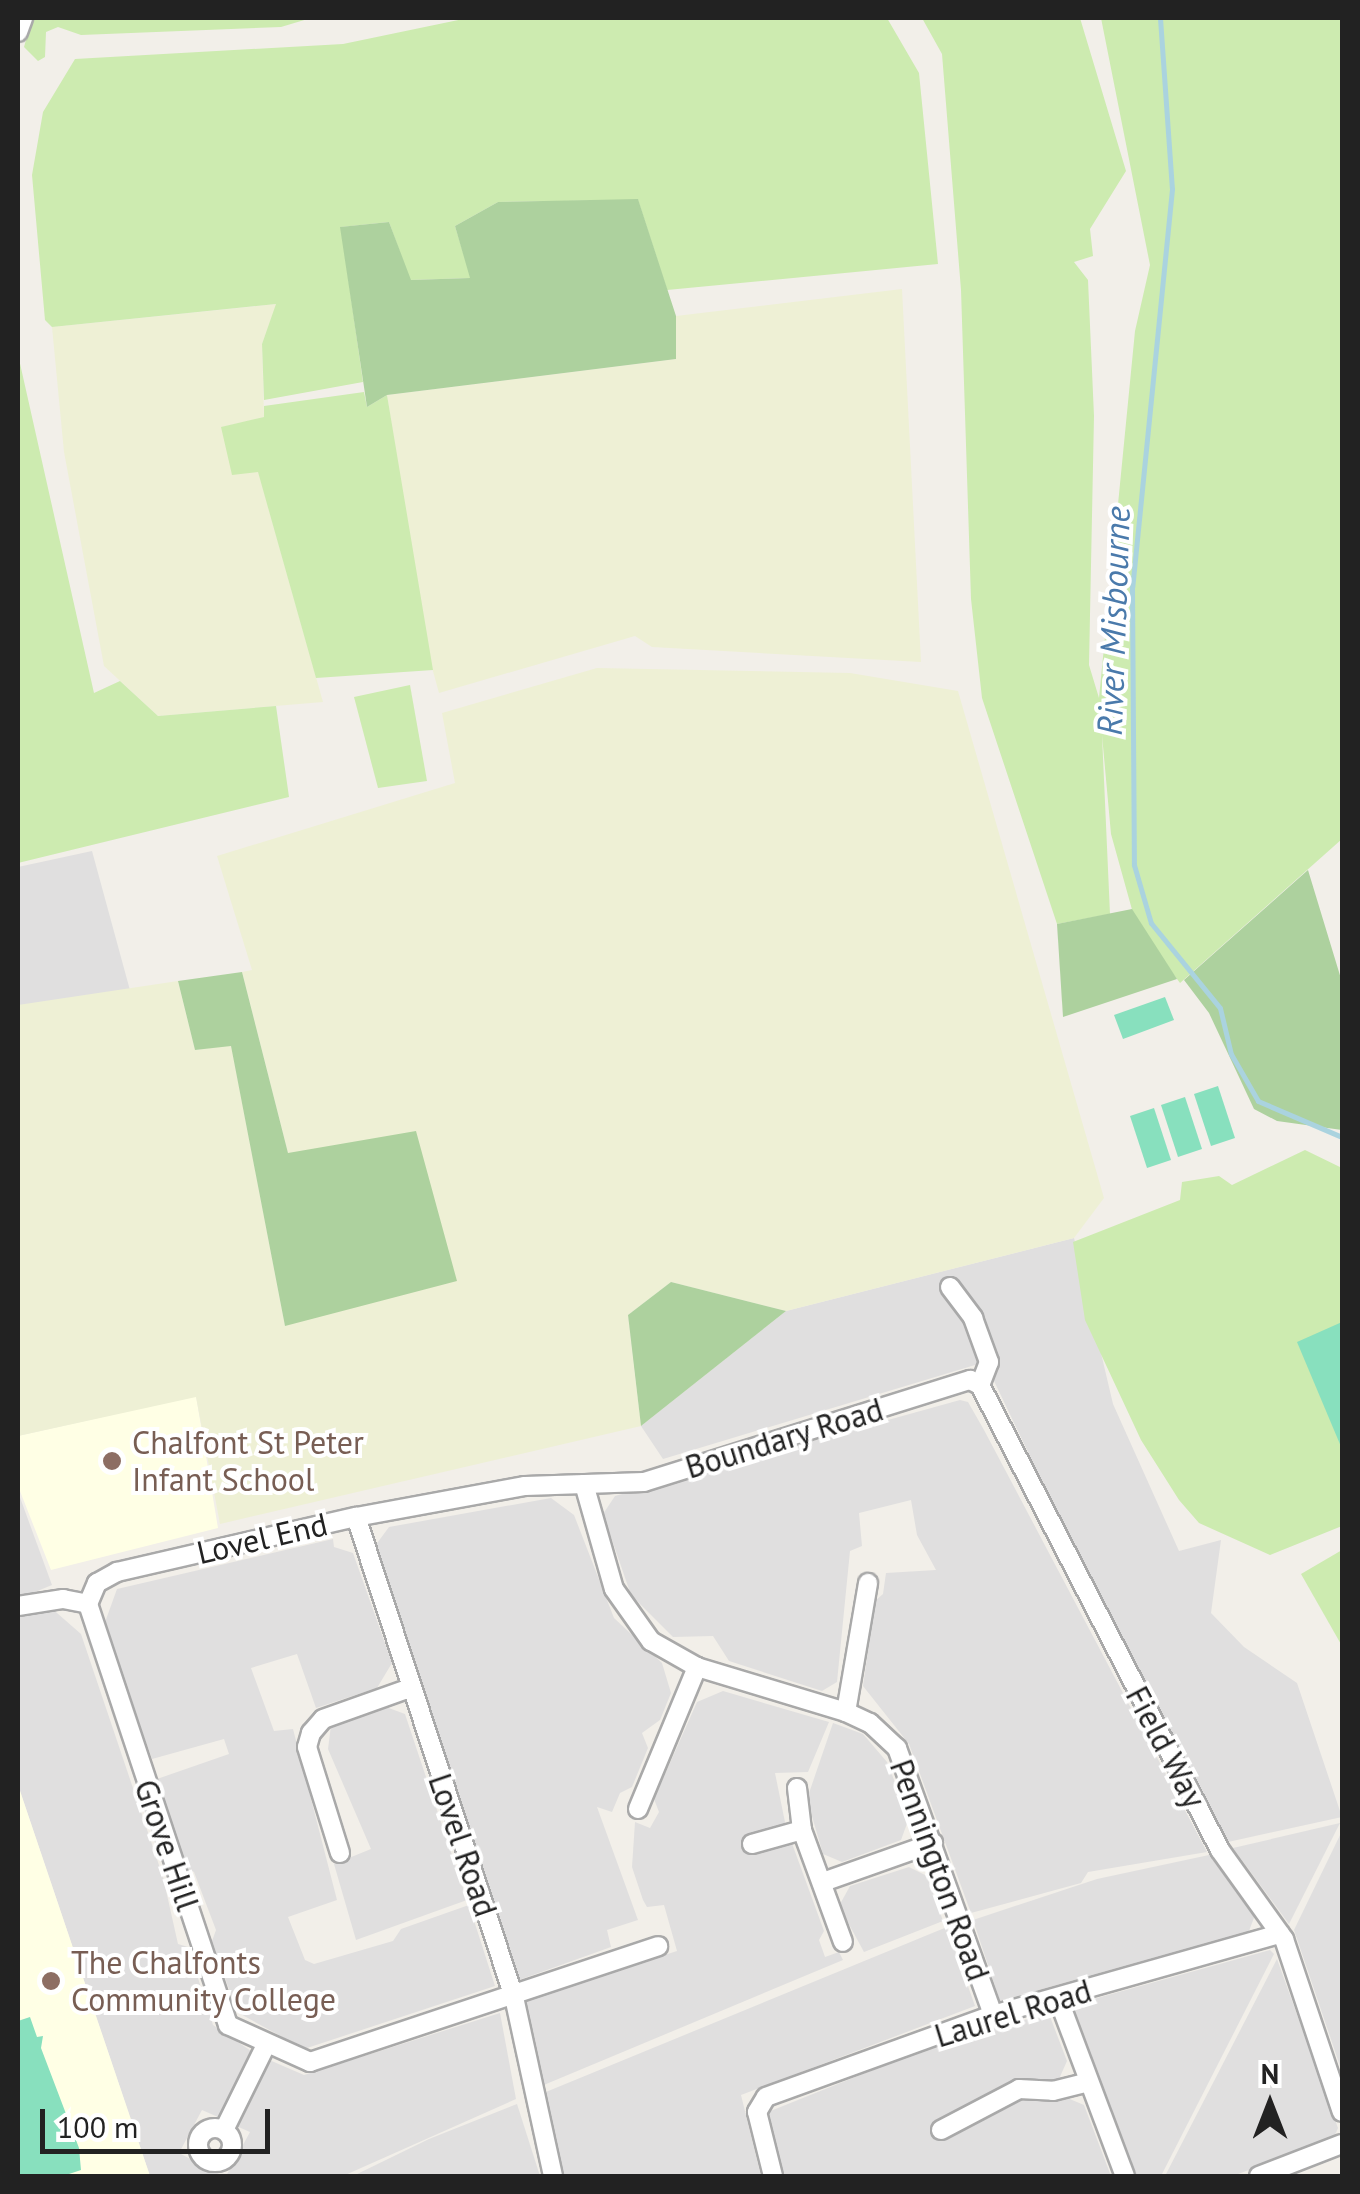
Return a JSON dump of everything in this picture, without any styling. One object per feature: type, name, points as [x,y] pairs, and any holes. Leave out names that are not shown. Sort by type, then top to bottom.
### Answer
[{"type":"street","points":[[18,32],[23,18]]},
{"type":"street","points":[[950,1288],[974,1318],[989,1362],[980,1385]]},
{"type":"street","name":"Boundary Road","points":[[584,1484],[644,1482],[970,1380],[980,1385]]},
{"type":"street","name":"Field Way","points":[[980,1385],[1220,1850],[1280,1934],[1342,2112]]},
{"type":"street","name":"Lovel End","points":[[88,1604],[97,1582],[116,1572],[356,1517],[525,1486],[584,1484]]},
{"type":"street","name":"Pennington Road","points":[[584,1484],[614,1589],[651,1641],[697,1667],[870,1722],[897,1748],[993,2015]]},
{"type":"street","name":"Lovel Road","points":[[356,1517],[514,1997],[553,2176]]},
{"type":"street","points":[[846,1712],[868,1582]]},
{"type":"street","points":[[18,1606],[63,1600],[88,1604]]},
{"type":"street","name":"Grove Hill","points":[[88,1604],[228,2025],[310,2062],[658,1946]]},
{"type":"street","points":[[638,1809],[697,1667]]},
{"type":"street","points":[[340,1853],[306,1747],[310,1733],[323,1719],[410,1688]]},
{"type":"street","points":[[797,1788],[802,1830],[843,1942]]},
{"type":"street","points":[[752,1844],[802,1830]]},
{"type":"street","points":[[823,1882],[933,1843]]},
{"type":"street","name":"Laurel Road","points":[[772,2176],[757,2112],[766,2096],[993,2015],[1280,1934]]},
{"type":"street","points":[[1058,1998],[1125,2176]]},
{"type":"street","points":[[224,2130],[266,2045]]},
{"type":"street","points":[[941,2130],[1019,2089],[1053,2091],[1088,2082]]},
{"type":"street","points":[[1259,2176],[1342,2144]]},
{"type":"shaded area","points":[[902,289],[921,662],[652,647],[635,636],[439,693],[425,642],[387,395],[676,359],[676,316]]},
{"type":"shaded area","points":[[277,304],[262,344],[264,417],[222,427],[258,471],[323,702],[158,716],[104,666],[64,452],[52,327]]},
{"type":"shaded area","points":[[597,668],[850,673],[958,691],[1104,1198],[1074,1238],[786,1311],[671,1282],[628,1315],[641,1426],[220,1524],[196,1397],[18,1436],[18,1005],[178,981],[195,1050],[231,1045],[285,1326],[288,1153],[242,972],[252,970],[217,856],[455,783],[442,713]]},
{"type":"shaded area","points":[[92,851],[131,994],[18,1009],[18,867]]},
{"type":"shaded area","points":[[1074,1238],[1113,1404],[1179,1551],[1221,1540],[1211,1613],[1244,1647],[1297,1683],[1342,1817],[1228,1842],[1080,1561],[985,1362],[663,1459],[641,1426],[786,1311]]},
{"type":"shaded area","name":"Chalfont St Peter Infant School","points":[[196,1396],[218,1528],[51,1570],[18,1486],[18,1436]]},
{"type":"shaded area","points":[[960,1400],[968,1402],[984,1430],[1207,1852],[1088,1872],[1081,1883],[971,1913],[909,1744],[863,1686],[875,1601],[883,1594],[886,1573],[936,1570],[917,1535],[911,1500],[859,1513],[862,1546],[850,1551],[837,1682],[822,1691],[729,1661],[713,1636],[673,1637],[631,1595],[603,1514],[615,1496]]},
{"type":"shaded area","points":[[18,1492],[52,1585],[18,1599]]},
{"type":"shaded area","points":[[551,1498],[574,1515],[614,1618],[662,1663],[671,1693],[660,1720],[642,1733],[648,1748],[632,1787],[620,1793],[612,1812],[597,1807],[638,1920],[607,1930],[611,1947],[519,1980],[375,1546],[389,1527]]},
{"type":"shaded area","points":[[333,1539],[334,1547],[353,1553],[392,1663],[377,1688],[316,1708],[297,1654],[251,1668],[274,1731],[293,1729],[337,1900],[288,1917],[305,1960],[314,1964],[393,1941],[401,1929],[469,1905],[495,1986],[304,2049],[237,2012],[212,1941],[216,1930],[194,1872],[186,1868],[157,1779],[229,1754],[224,1739],[152,1759],[104,1625],[117,1589]]},
{"type":"shaded area","points":[[49,1606],[81,1634],[163,1877],[178,1944],[188,1947],[213,2025],[251,2051],[218,2117],[202,2110],[179,2153],[223,2176],[150,2176],[18,1785],[18,1615]]},
{"type":"shaded area","points":[[723,1691],[829,1722],[808,1772],[775,1773],[786,1827],[824,1931],[819,1940],[825,1957],[839,1952],[843,1960],[539,2087],[525,2000],[677,1951],[664,1905],[647,1907],[632,1867],[635,1822],[650,1828],[659,1812],[654,1799],[697,1702]]},
{"type":"shaded area","points":[[386,1707],[405,1714],[467,1900],[356,1940],[334,1864],[371,1849],[328,1749],[331,1725]]},
{"type":"shaded area","points":[[833,1723],[863,1734],[887,1762],[909,1818],[901,1840],[842,1862],[823,1854],[807,1799]]},
{"type":"shaded area","name":"The Chalfonts Community College","points":[[18,1785],[150,2176],[18,2176]]},
{"type":"shaded area","points":[[1340,1823],[1289,1924],[1233,1848]]},
{"type":"shaded area","points":[[1342,1831],[1342,2072],[1294,1930]]},
{"type":"shaded area","points":[[1209,1855],[1255,1915],[1249,1931],[1000,2001],[973,1920],[1097,1879]]},
{"type":"shaded area","points":[[909,1867],[927,1876],[943,1921],[864,1952],[839,1906],[850,1886]]},
{"type":"shaded area","points":[[947,1927],[975,2006],[741,2095],[761,2176],[564,2176],[541,2094]]},
{"type":"shaded area","points":[[1270,1950],[1274,1954],[1161,2176],[1134,2176],[1072,2005]]},
{"type":"shaded area","points":[[1277,1959],[1338,2128],[1334,2137],[1233,2176],[1165,2176]]},
{"type":"shaded area","points":[[500,2013],[516,2099],[343,2176],[226,2176],[250,2132],[234,2125],[267,2059],[304,2075]]},
{"type":"shaded area","points":[[1049,2014],[1067,2061],[1059,2079],[1065,2097],[1084,2105],[1111,2176],[784,2176],[768,2112],[955,2037]]},
{"type":"shaded area","points":[[517,2104],[540,2176],[353,2176],[429,2139]]},
{"type":"green space","points":[[32,18],[311,18],[281,27],[81,35],[58,27],[46,32],[45,57],[38,61],[24,47]]},
{"type":"green space","points":[[468,18],[887,18],[919,73],[938,264],[667,290],[638,200],[498,202],[455,226],[471,278],[410,280],[389,222],[341,227],[363,382],[264,400],[262,344],[276,304],[52,327],[45,320],[32,175],[43,112],[75,59],[343,44]]},
{"type":"green space","points":[[922,18],[1080,18],[1126,171],[1090,229],[1093,256],[1074,262],[1088,280],[1094,416],[1089,665],[1099,698],[1135,331],[1150,265],[1101,18],[1342,18],[1342,839],[1180,983],[1136,924],[1111,834],[1102,735],[1110,914],[1057,924],[982,698],[971,599],[961,290],[942,54]]},
{"type":"green space","points":[[638,199],[676,316],[676,359],[387,395],[367,407],[340,227],[389,222],[411,280],[470,278],[455,226],[498,202]]},
{"type":"green space","points":[[19,359],[94,693],[120,681],[158,716],[276,706],[289,797],[18,863]]},
{"type":"green space","points":[[364,392],[367,407],[387,395],[433,670],[316,678],[258,472],[232,475],[221,427],[264,417],[264,406]]},
{"type":"green space","points":[[410,685],[427,781],[378,788],[354,697]]},
{"type":"green space","points":[[1308,870],[1342,982],[1342,1130],[1277,1121],[1254,1109],[1209,1013],[1184,980]]},
{"type":"green space","points":[[1132,909],[1177,979],[1063,1017],[1057,924]]},
{"type":"green space","points":[[242,972],[288,1153],[416,1131],[457,1281],[285,1326],[231,1046],[195,1050],[178,981]]},
{"type":"green space","points":[[1165,997],[1174,1020],[1123,1039],[1114,1015]]},
{"type":"green space","points":[[1218,1086],[1235,1138],[1211,1146],[1194,1094]]},
{"type":"green space","points":[[1185,1097],[1202,1149],[1178,1157],[1161,1105]]},
{"type":"green space","points":[[1154,1108],[1171,1160],[1147,1168],[1130,1116]]},
{"type":"green space","points":[[1305,1150],[1342,1168],[1342,1526],[1270,1555],[1199,1523],[1179,1500],[1141,1440],[1085,1320],[1073,1242],[1180,1200],[1182,1182],[1219,1176],[1232,1185]]},
{"type":"green space","points":[[671,1282],[786,1311],[641,1426],[628,1315]]},
{"type":"green space","points":[[1342,1322],[1342,1449],[1297,1342]]},
{"type":"green space","points":[[1342,1550],[1342,1646],[1301,1574]]},
{"type":"green space","points":[[30,2017],[37,2037],[43,2036],[41,2048],[79,2148],[81,2170],[63,2176],[18,2176],[18,2021]]},
{"type":"waterway","name":"River Misbourne","points":[[1160,18],[1172,189],[1132,587],[1134,865],[1151,923],[1220,1008],[1231,1054],[1258,1101],[1342,1137]]},
{"type":"place","name":"Chalfont St Peter Infant School","points":[[112,1461]]},
{"type":"place","name":"The Chalfonts Community College","points":[[51,1981]]}]
